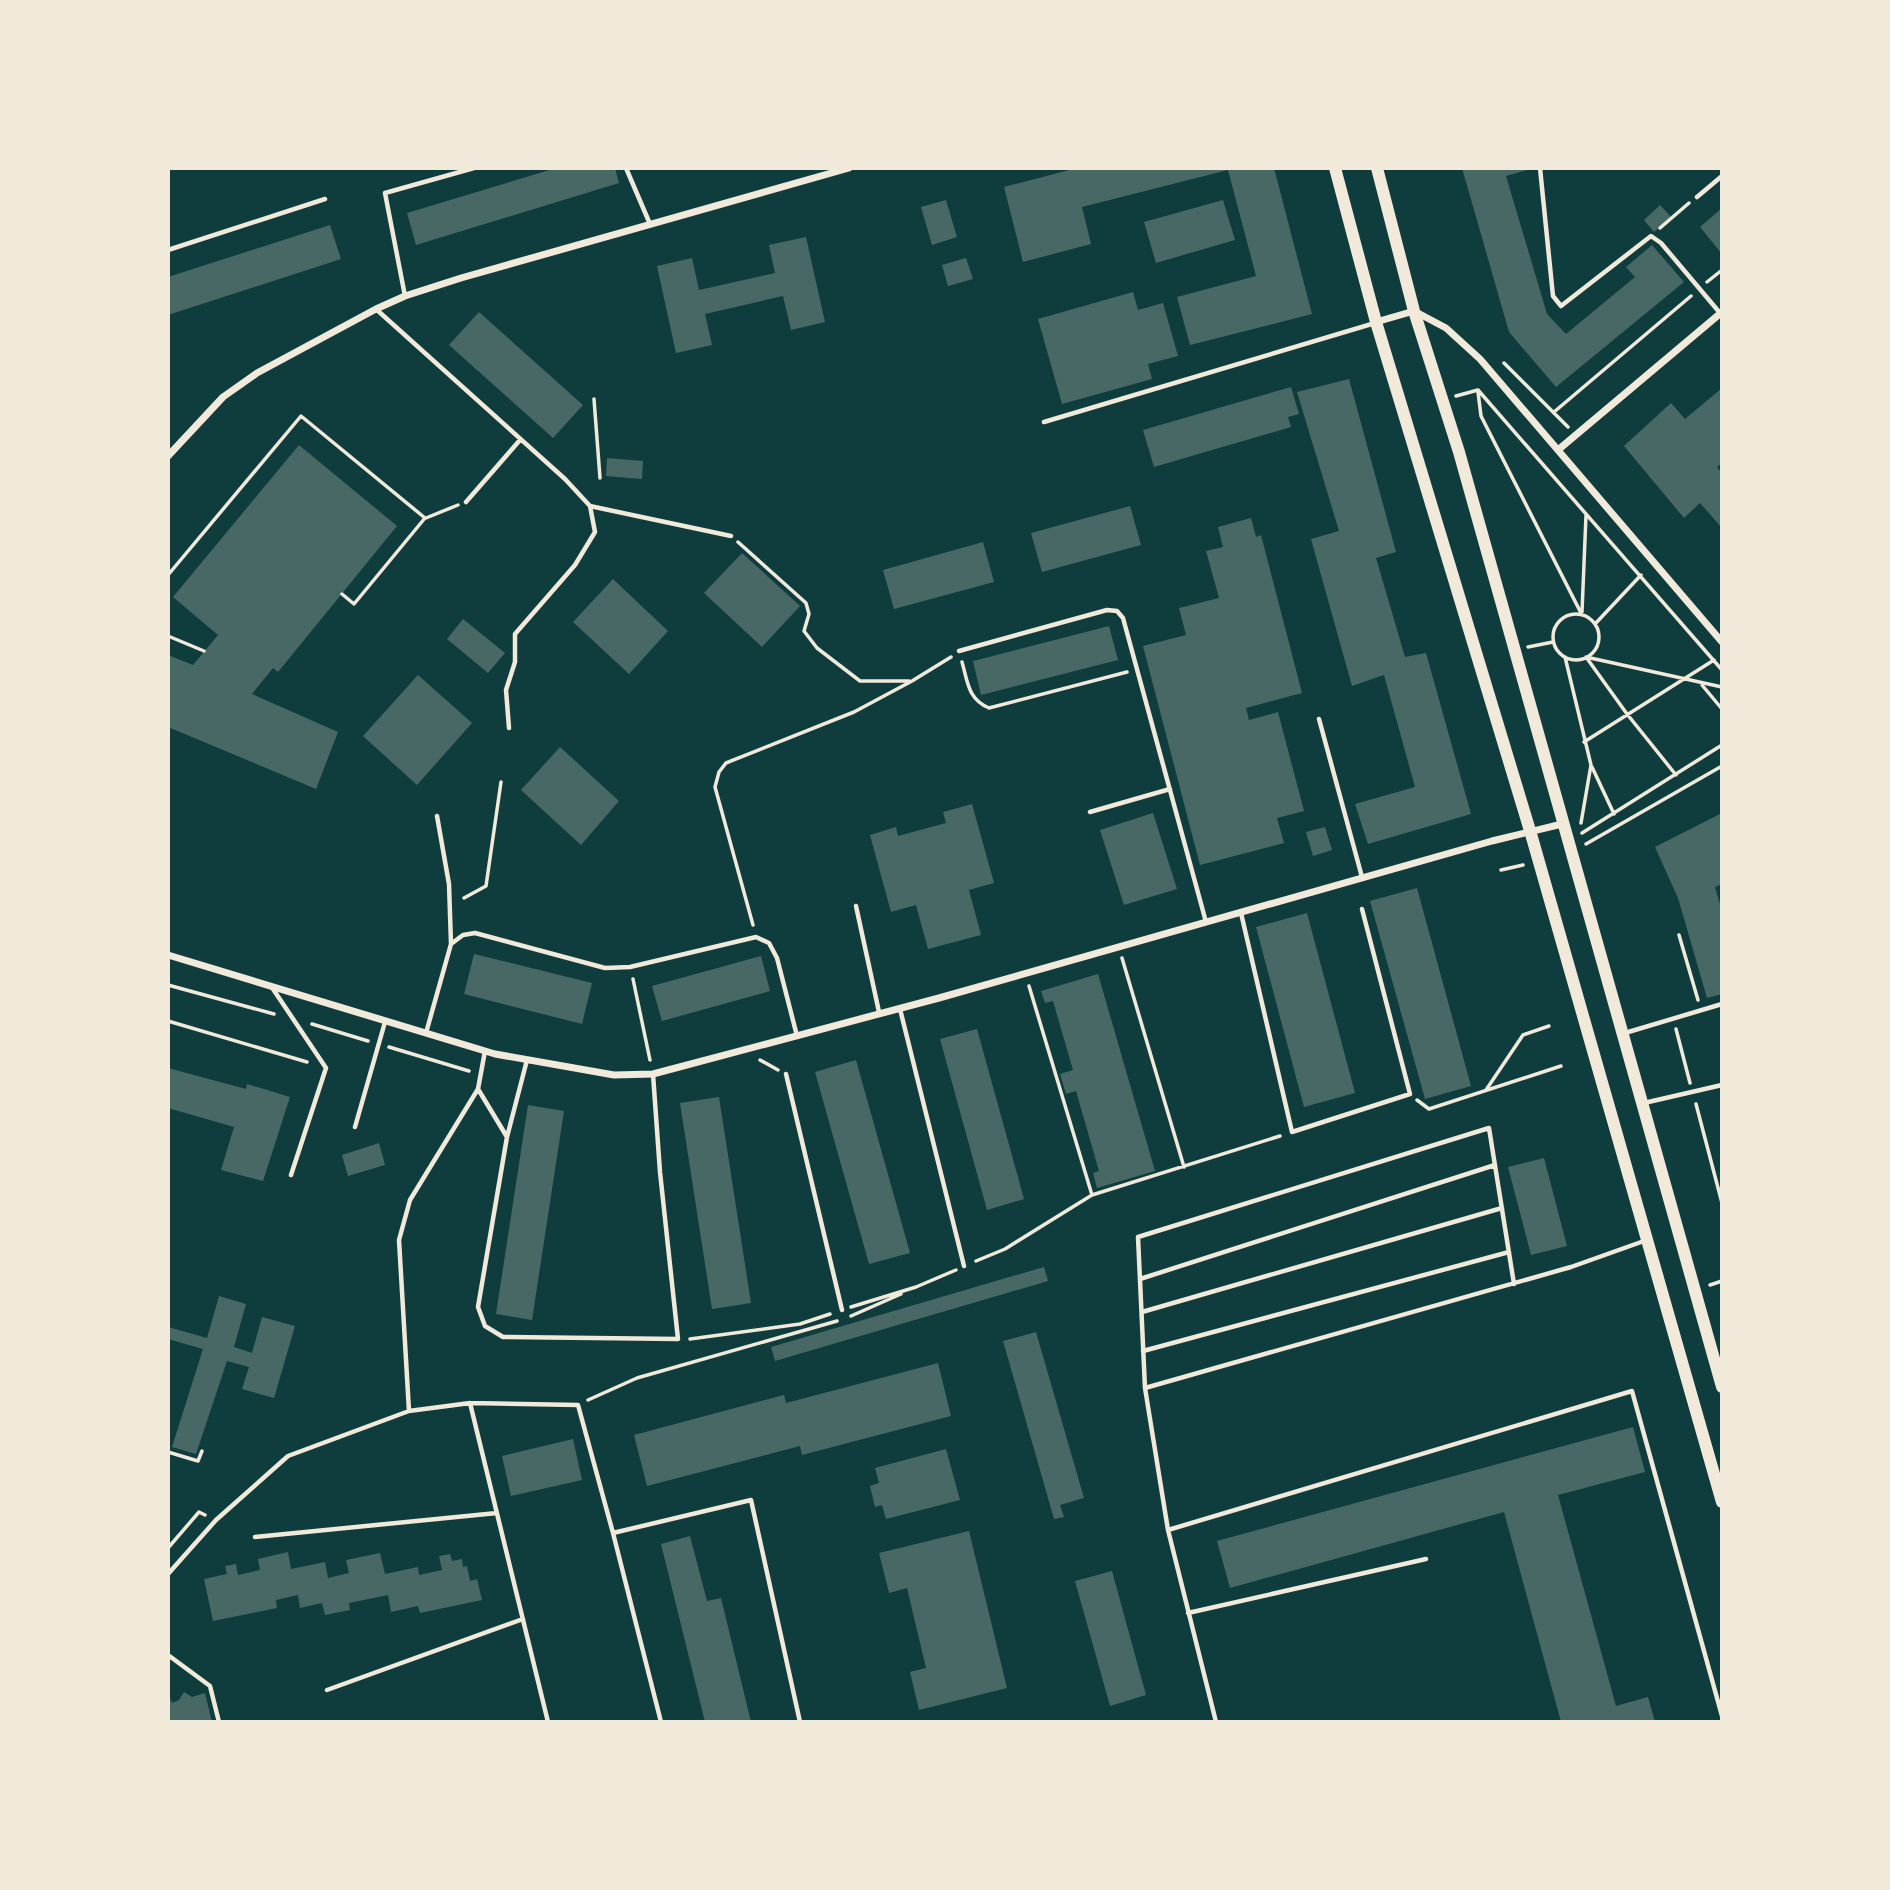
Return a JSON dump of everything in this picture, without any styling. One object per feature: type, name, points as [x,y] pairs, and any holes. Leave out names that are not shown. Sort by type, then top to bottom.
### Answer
[{"type":"main road","points":[[1335,168],[1376,322],[1531,834],[1722,1502]]},
{"type":"main road","points":[[1377,168],[1414,311],[1456,440],[1562,824],[1574,845],[1698,1309],[1722,1387]]},
{"type":"street","points":[[169,452],[223,397],[257,373],[405,296],[849,168]]},
{"type":"street","points":[[1376,322],[1414,311],[1446,328],[1480,359],[1722,642]]},
{"type":"street","points":[[1558,450],[1721,313]]},
{"type":"street","points":[[168,955],[485,1051],[614,1075],[653,1074],[900,1008],[1492,841],[1531,834],[1562,824]]},
{"type":"lane","points":[[405,296],[385,193],[474,168]]},
{"type":"lane","points":[[626,168],[650,224]]},
{"type":"lane","points":[[1540,168],[1553,296],[1561,306],[1651,236],[1661,243],[1721,313]]},
{"type":"lane","points":[[1697,197],[1722,176]]},
{"type":"lane","points":[[168,250],[325,199]]},
{"type":"lane","points":[[376,309],[565,479],[590,506],[595,532],[575,565],[516,634],[515,662],[506,690],[509,728]]},
{"type":"lane","points":[[1044,422],[1376,322]]},
{"type":"lane","points":[[466,502],[520,440]]},
{"type":"lane","points":[[590,506],[731,536]]},
{"type":"lane","points":[[959,651],[1107,610],[1117,611],[1123,618],[1206,922]]},
{"type":"lane","points":[[1319,719],[1362,878]]},
{"type":"lane","points":[[1090,813],[1170,789]]},
{"type":"lane","points":[[426,1034],[451,944],[449,884],[437,816]]},
{"type":"lane","points":[[856,906],[879,1012]]},
{"type":"lane","points":[[1241,913],[1293,1132],[1410,1094],[1362,909]]},
{"type":"lane","points":[[451,944],[463,935],[475,933],[606,968],[630,967],[756,937],[769,943],[777,958],[797,1035]]},
{"type":"lane","points":[[271,985],[326,1068],[291,1175]]},
{"type":"lane","points":[[1624,1033],[1722,1004]]},
{"type":"lane","points":[[900,1008],[964,1266]]},
{"type":"lane","points":[[355,1127],[385,1021]]},
{"type":"lane","points":[[409,1411],[399,1240],[411,1200],[478,1088],[485,1051]]},
{"type":"lane","points":[[527,1060],[508,1137],[478,1307],[485,1326],[503,1337],[678,1339],[660,1172],[653,1074]]},
{"type":"lane","points":[[786,1074],[842,1310]]},
{"type":"lane","points":[[1643,1104],[1722,1085]]},
{"type":"lane","points":[[478,1088],[508,1137]]},
{"type":"lane","points":[[1208,1722],[1216,1721],[1168,1530],[1145,1388],[1138,1237],[1489,1128],[1514,1284]]},
{"type":"lane","points":[[1140,1279],[1495,1166]]},
{"type":"lane","points":[[1142,1312],[1502,1208]]},
{"type":"lane","points":[[1145,1388],[1514,1284],[1647,1240]]},
{"type":"lane","points":[[1143,1351],[1509,1252]]},
{"type":"lane","points":[[1168,1530],[1632,1391],[1722,1716]]},
{"type":"lane","points":[[470,1403],[548,1722]]},
{"type":"lane","points":[[168,1574],[216,1520],[288,1457],[409,1411],[470,1403],[578,1405],[661,1722]]},
{"type":"lane","points":[[613,1533],[751,1500],[800,1722]]},
{"type":"lane","points":[[255,1536],[497,1513]]},
{"type":"lane","points":[[1188,1613],[1426,1559]]},
{"type":"lane","points":[[327,1690],[523,1619]]},
{"type":"lane","points":[[168,1655],[210,1686],[219,1722]]},
{"type":"path","points":[[1651,236],[1697,197]]},
{"type":"path","points":[[1494,354],[1554,412],[1722,270]]},
{"type":"path","points":[[1451,397],[1478,390]]},
{"type":"path","points":[[1478,390],[1722,670]]},
{"type":"path","points":[[1478,390],[1481,416],[1581,614],[1595,624],[1598,630],[1598,644],[1586,657]]},
{"type":"path","points":[[594,398],[600,478]]},
{"type":"path","points":[[168,575],[300,416],[425,518]]},
{"type":"path","points":[[342,594],[354,604],[425,518],[466,502]]},
{"type":"path","points":[[1581,614],[1586,514]]},
{"type":"path","points":[[731,536],[806,603],[809,614],[804,631],[817,648],[860,681],[912,681]]},
{"type":"path","points":[[1595,624],[1641,575]]},
{"type":"path","points":[[1581,614],[1568,615],[1557,623],[1553,642],[1565,657],[1572,660],[1586,657],[1722,687]]},
{"type":"path","points":[[168,636],[204,652]]},
{"type":"path","points":[[1533,645],[1553,642]]},
{"type":"path","points":[[756,937],[715,787],[719,772],[726,763],[854,712],[912,681],[959,651],[971,693],[978,703],[989,708],[1137,669]]},
{"type":"path","points":[[1565,657],[1591,765],[1614,814]]},
{"type":"path","points":[[1586,657],[1676,775]]},
{"type":"path","points":[[1584,742],[1714,660]]},
{"type":"path","points":[[1701,683],[1722,709]]},
{"type":"path","points":[[1574,845],[1582,833],[1722,745]]},
{"type":"path","points":[[1582,818],[1591,765]]},
{"type":"path","points":[[1574,845],[1722,766]]},
{"type":"path","points":[[464,898],[485,886],[501,782]]},
{"type":"path","points":[[1679,935],[1701,1010]]},
{"type":"path","points":[[1122,956],[1184,1167]]},
{"type":"path","points":[[630,967],[653,1074]]},
{"type":"path","points":[[1028,982],[1092,1195]]},
{"type":"path","points":[[168,985],[294,1019],[481,1075]]},
{"type":"path","points":[[1673,1018],[1722,1203]]},
{"type":"path","points":[[168,1021],[326,1068]]},
{"type":"path","points":[[1485,1092],[1522,1035],[1549,1026]]},
{"type":"path","points":[[752,1056],[786,1074]]},
{"type":"path","points":[[1410,1094],[1429,1109],[1561,1066]]},
{"type":"path","points":[[578,1405],[637,1378],[855,1315],[1005,1249],[1092,1195],[1293,1132]]},
{"type":"path","points":[[1708,1285],[1722,1281]]},
{"type":"path","points":[[678,1339],[709,1338],[800,1324],[916,1287]]},
{"type":"path","points":[[168,1451],[198,1461],[202,1451]]},
{"type":"path","points":[[168,1548],[199,1512]]},
{"type":"building","points":[[556,168],[615,168],[619,183],[416,245],[407,213]]},
{"type":"building","points":[[1077,168],[1274,168],[1312,314],[1190,345],[1177,297],[1256,276],[1228,170],[1082,207],[1091,244],[1023,262],[1004,187]]},
{"type":"building","points":[[1462,168],[1534,168],[1506,176],[1547,314],[1566,334],[1635,277],[1626,267],[1652,245],[1684,282],[1556,387],[1509,332]]},
{"type":"building","points":[[946,200],[957,237],[932,245],[921,207]]},
{"type":"building","points":[[1223,200],[1235,240],[1156,263],[1144,222]]},
{"type":"building","points":[[1660,205],[1671,217],[1654,232],[1644,220]]},
{"type":"building","points":[[1722,208],[1722,254],[1700,227]]},
{"type":"building","points":[[330,225],[341,259],[168,315],[168,277]]},
{"type":"building","points":[[806,237],[825,322],[791,330],[783,296],[705,314],[712,345],[676,353],[657,266],[692,258],[699,290],[775,273],[769,245]]},
{"type":"building","points":[[966,258],[973,279],[948,286],[942,265]]},
{"type":"building","points":[[1133,292],[1138,310],[1163,303],[1178,356],[1148,364],[1152,379],[1062,404],[1038,319]]},
{"type":"building","points":[[479,312],[583,405],[553,438],[449,345]]},
{"type":"building","points":[[1349,379],[1396,552],[1376,558],[1405,657],[1426,653],[1471,814],[1368,844],[1355,804],[1415,787],[1384,675],[1352,686],[1311,539],[1339,531],[1297,392]]},
{"type":"building","points":[[1291,387],[1299,414],[1288,417],[1291,427],[1154,467],[1143,430]]},
{"type":"building","points":[[1722,388],[1722,463],[1717,467],[1722,474],[1722,528],[1700,503],[1684,518],[1624,446],[1671,403],[1685,419]]},
{"type":"building","points":[[299,445],[397,526],[278,672],[273,668],[252,694],[338,732],[316,789],[168,727],[168,655],[193,665],[218,635],[173,597]]},
{"type":"building","points":[[607,458],[643,461],[642,479],[606,476]]},
{"type":"building","points":[[1130,506],[1141,545],[1042,572],[1031,533]]},
{"type":"building","points":[[1251,518],[1256,537],[1261,535],[1302,693],[1246,708],[1249,720],[1278,712],[1304,811],[1277,818],[1284,843],[1200,865],[1143,646],[1186,635],[1179,608],[1219,598],[1206,551],[1223,547],[1218,527]]},
{"type":"building","points":[[983,542],[994,582],[894,609],[883,570]]},
{"type":"building","points":[[742,553],[800,606],[762,647],[704,593]]},
{"type":"building","points":[[613,579],[668,631],[629,674],[573,622]]},
{"type":"building","points":[[463,619],[505,653],[488,673],[447,639]]},
{"type":"building","points":[[1109,626],[1118,660],[981,695],[973,661]]},
{"type":"building","points":[[418,675],[472,723],[417,785],[363,736]]},
{"type":"building","points":[[560,747],[619,801],[581,845],[521,790]]},
{"type":"building","points":[[972,804],[994,883],[969,890],[981,935],[928,949],[916,905],[891,912],[870,835],[896,827],[898,836],[946,823],[943,812]]},
{"type":"building","points":[[1153,813],[1177,889],[1124,905],[1100,830]]},
{"type":"building","points":[[1722,813],[1722,884],[1715,887],[1722,911],[1722,994],[1707,998],[1678,898],[1655,847]]},
{"type":"building","points":[[1325,827],[1332,850],[1313,856],[1306,832]]},
{"type":"building","points":[[1417,888],[1471,1086],[1425,1099],[1370,901]]},
{"type":"building","points":[[1307,913],[1355,1093],[1304,1107],[1256,927]]},
{"type":"building","points":[[474,954],[592,983],[582,1024],[464,994]]},
{"type":"building","points":[[761,956],[770,991],[662,1021],[652,986]]},
{"type":"building","points":[[1098,974],[1155,1171],[1097,1188],[1093,1173],[1099,1171],[1076,1091],[1066,1094],[1060,1074],[1073,1070],[1053,1001],[1045,1003],[1041,991]]},
{"type":"building","points":[[977,1029],[1024,1199],[987,1210],[940,1039]]},
{"type":"building","points":[[856,1060],[910,1253],[869,1264],[815,1072]]},
{"type":"building","points":[[168,1068],[246,1089],[247,1084],[290,1097],[263,1181],[221,1170],[234,1127],[168,1108]]},
{"type":"building","points":[[719,1097],[751,1303],[712,1309],[680,1103]]},
{"type":"building","points":[[528,1105],[564,1111],[532,1320],[496,1314]]},
{"type":"building","points":[[379,1143],[385,1165],[348,1176],[342,1155]]},
{"type":"building","points":[[1544,1158],[1567,1246],[1531,1255],[1508,1167]]},
{"type":"building","points":[[1044,1267],[1048,1281],[775,1361],[771,1347]]},
{"type":"building","points":[[219,1296],[246,1304],[234,1347],[252,1353],[262,1317],[295,1326],[274,1398],[242,1389],[249,1367],[227,1361],[196,1454],[172,1447],[203,1349],[168,1339],[168,1327],[207,1338]]},
{"type":"building","points":[[1036,1332],[1084,1498],[1060,1505],[1064,1517],[1054,1519],[1003,1341]]},
{"type":"building","points":[[938,1363],[951,1416],[802,1455],[800,1446],[647,1486],[634,1435],[784,1395],[786,1403]]},
{"type":"building","points":[[1633,1427],[1645,1472],[1558,1495],[1616,1706],[1648,1697],[1655,1722],[1561,1722],[1504,1512],[1230,1588],[1217,1541]]},
{"type":"building","points":[[573,1439],[582,1480],[511,1496],[502,1456]]},
{"type":"building","points":[[946,1449],[960,1500],[886,1519],[882,1505],[875,1507],[870,1486],[879,1483],[875,1468]]},
{"type":"building","points":[[969,1531],[1007,1688],[919,1710],[910,1672],[926,1668],[907,1588],[889,1593],[879,1553]]},
{"type":"building","points":[[690,1536],[707,1601],[721,1598],[751,1722],[705,1722],[661,1544]]},
{"type":"building","points":[[288,1552],[291,1569],[325,1562],[328,1578],[349,1573],[346,1560],[380,1553],[385,1574],[418,1567],[419,1575],[442,1570],[439,1556],[450,1554],[452,1561],[462,1559],[463,1567],[467,1566],[470,1581],[477,1579],[482,1600],[420,1613],[418,1606],[391,1612],[388,1595],[349,1603],[350,1610],[325,1615],[322,1603],[300,1608],[298,1595],[276,1600],[277,1608],[213,1621],[204,1579],[227,1574],[225,1566],[236,1564],[238,1575],[260,1570],[258,1559]]},
{"type":"building","points":[[1112,1571],[1146,1695],[1110,1706],[1075,1581]]},
{"type":"building","points":[[184,1692],[192,1697],[205,1693],[212,1722],[168,1722],[168,1693],[172,1703],[179,1700]]}]
